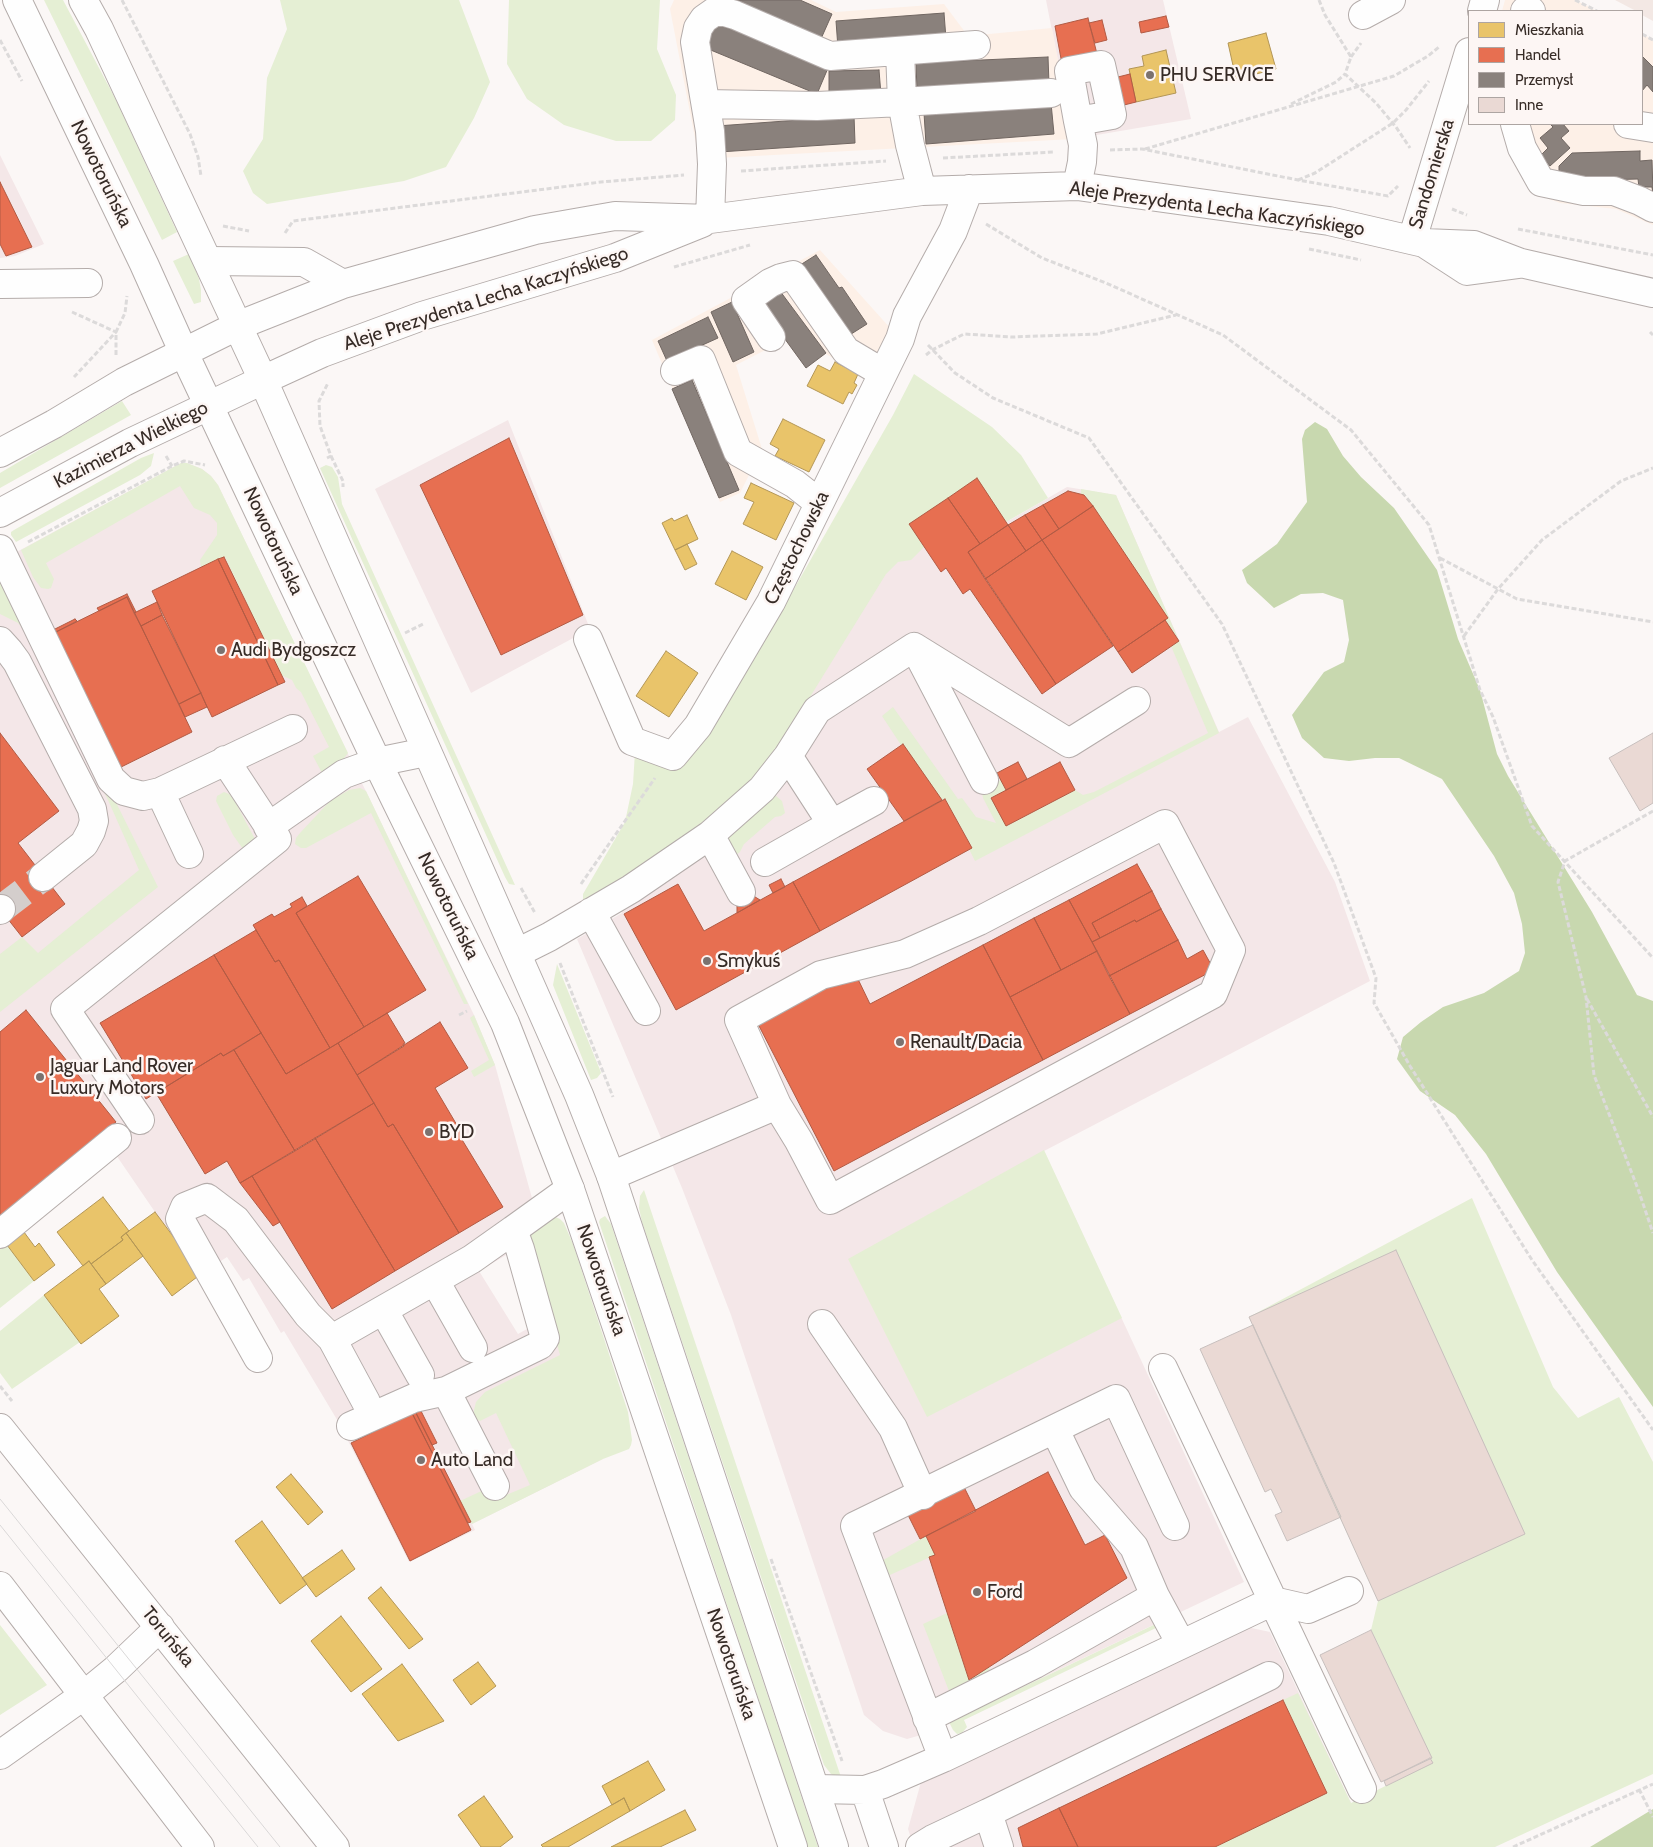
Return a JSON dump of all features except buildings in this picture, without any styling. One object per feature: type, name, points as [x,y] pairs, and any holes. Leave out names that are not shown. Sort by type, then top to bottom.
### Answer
[{"type":"main road","name":"Nowotoruńska","points":[[17,0],[140,256],[376,762],[506,1024],[570,1188],[793,1847]]},
{"type":"main road","points":[[83,0],[99,29],[263,380],[579,1095],[610,1176],[834,1847]]},
{"type":"main road","points":[[1363,15],[1391,0]]},
{"type":"main road","points":[[710,219],[712,164],[710,131],[695,42],[698,28],[704,19],[714,12],[725,12],[735,15],[830,56],[976,45]]},
{"type":"main road","points":[[900,51],[902,102],[910,145],[922,192]]},
{"type":"main road","name":"Sandomierska","points":[[1418,241],[1424,198],[1468,55]]},
{"type":"main road","points":[[706,104],[817,106],[1051,94]]},
{"type":"main road","points":[[1077,186],[1084,145],[1078,121]]},
{"type":"main road","points":[[1515,125],[1522,148],[1541,182],[1584,191],[1614,191],[1653,208]]},
{"type":"main road","points":[[1634,125],[1653,128]]},
{"type":"main road","name":"Aleje Prezydenta Lecha Kaczyńskiego","points":[[237,326],[343,284],[535,230],[615,216],[710,219],[922,192],[966,199],[1077,186],[1329,221],[1418,241],[1474,245],[1521,264],[1653,293]]},
{"type":"main road","name":"Częstochowska","points":[[672,756],[698,726],[771,602],[900,340],[907,316],[953,231],[966,199]]},
{"type":"main road","name":"Aleje Prezydenta Lecha Kaczyńskiego","points":[[263,380],[322,353],[422,316],[615,258],[710,219]]},
{"type":"main road","points":[[208,261],[304,262],[343,284]]},
{"type":"main road","points":[[771,337],[746,300],[770,284],[793,275],[846,350],[883,373]]},
{"type":"main road","points":[[0,284],[88,283]]},
{"type":"main road","points":[[0,453],[54,424],[124,382],[183,351],[237,326]]},
{"type":"main road","points":[[676,371],[711,355],[738,452],[795,484],[819,503]]},
{"type":"main road","name":"Kazimierza Wielkiego","points":[[0,513],[130,443],[263,380]]},
{"type":"main road","points":[[0,549],[111,779],[124,791],[143,796],[160,792],[293,728]]},
{"type":"main road","points":[[588,638],[632,741],[672,756]]},
{"type":"main road","points":[[0,641],[17,662],[92,809],[94,821],[84,844],[43,877]]},
{"type":"main road","points":[[517,953],[549,937],[631,889],[710,835],[762,789],[788,756],[817,710],[914,647]]},
{"type":"main road","points":[[914,647],[1069,743],[1136,701]]},
{"type":"main road","points":[[914,647],[984,780]]},
{"type":"main road","points":[[268,826],[344,774],[376,762],[426,752]]},
{"type":"main road","points":[[788,756],[832,824]]},
{"type":"main road","points":[[140,1120],[64,1009],[277,839],[225,760]]},
{"type":"main road","points":[[160,792],[189,854]]},
{"type":"main road","points":[[765,862],[874,801]]},
{"type":"main road","points":[[1166,824],[1230,950],[1213,994],[830,1200],[799,1141],[777,1105],[739,1020],[821,975],[906,954],[979,921],[1166,824]]},
{"type":"main road","points":[[710,835],[741,892]]},
{"type":"main road","points":[[591,912],[646,1011]]},
{"type":"main road","points":[[610,1176],[777,1105]]},
{"type":"main road","points":[[0,1234],[117,1138]]},
{"type":"main road","points":[[332,1339],[472,1260],[570,1188]]},
{"type":"main road","points":[[258,1358],[180,1219],[185,1207],[207,1198],[236,1220],[308,1315],[332,1339],[366,1402]]},
{"type":"main road","points":[[351,1426],[414,1398],[446,1392],[540,1345],[545,1338],[513,1230]]},
{"type":"main road","points":[[435,1281],[473,1348]]},
{"type":"main road","points":[[384,1311],[420,1375]]},
{"type":"main road","points":[[822,1324],[893,1428],[923,1495]]},
{"type":"main road","points":[[1163,1368],[1362,1789]]},
{"type":"main road","points":[[446,1392],[495,1486]]},
{"type":"main road","points":[[943,1758],[855,1526],[923,1495],[1116,1400],[1175,1526]]},
{"type":"main road","name":"Toruńska","points":[[0,1428],[335,1847]]},
{"type":"main road","points":[[1055,1430],[1083,1488],[1134,1546],[1155,1596],[1181,1644]]},
{"type":"main road","points":[[0,1586],[200,1847]]},
{"type":"main road","points":[[816,1789],[865,1790],[883,1784],[943,1758],[1273,1601],[1308,1609],[1349,1590]]},
{"type":"main road","points":[[927,1718],[1035,1664],[1155,1596]]},
{"type":"main road","points":[[0,1755],[83,1696],[116,1669],[160,1628]]},
{"type":"main road","points":[[930,1844],[988,1813],[1269,1676]]},
{"type":"main road","points":[[865,1790],[884,1847]]},
{"type":"main road","points":[[988,1813],[999,1847]]},
{"type":"path","points":[[122,0],[190,134],[198,157],[202,182]]},
{"type":"path","points":[[1318,0],[1351,57]]},
{"type":"path","points":[[1575,0],[1595,10]]},
{"type":"path","points":[[1282,108],[1336,82],[1345,74],[1351,57],[1362,42]]},
{"type":"path","points":[[1142,149],[1394,76],[1428,56],[1443,44]]},
{"type":"path","points":[[1345,74],[1357,87],[1376,102],[1412,151]]},
{"type":"path","points":[[1298,180],[1315,173],[1393,123],[1406,110],[1433,75]]},
{"type":"path","points":[[1388,196],[1424,198],[1471,217]]},
{"type":"path","points":[[966,199],[1042,258],[1106,283],[1223,335],[1351,430],[1429,524],[1480,690],[1493,717],[1532,826],[1653,958]]},
{"type":"path","points":[[222,226],[256,232]]},
{"type":"path","points":[[1509,228],[1653,255]]},
{"type":"path","points":[[668,269],[753,244]]},
{"type":"path","points":[[1304,248],[1361,260]]},
{"type":"path","points":[[923,357],[932,350],[964,334],[1012,337],[1097,334],[1177,314]]},
{"type":"path","points":[[907,316],[932,350],[955,373],[993,398],[1090,438],[1222,624],[1334,863],[1376,978],[1374,1003],[1410,1066],[1532,1260],[1653,1430]]},
{"type":"path","points":[[1464,636],[1498,589],[1542,540],[1621,481],[1653,468]]},
{"type":"path","points":[[1439,558],[1517,599],[1653,622]]},
{"type":"path","points":[[409,631],[425,623]]},
{"type":"path","points":[[579,887],[642,794],[672,756]]},
{"type":"path","points":[[1653,811],[1565,861],[1558,882],[1586,997],[1594,1075],[1653,1233]]},
{"type":"path","points":[[1586,997],[1653,1118]]},
{"type":"path","points":[[1513,1847],[1653,1784]]},
{"type":"path","points":[[1639,1789],[1653,1816]]},
{"type":"shaded area","points":[[674,0],[811,0],[836,12],[944,4],[968,36],[1052,28],[1073,139],[699,159],[670,9]]},
{"type":"shaded area","points":[[1046,0],[1163,0],[1191,119],[1073,139]]},
{"type":"shaded area","points":[[1505,0],[1575,0],[1595,10],[1502,10]]},
{"type":"shaded area","points":[[1615,0],[1653,0],[1653,21],[1643,16],[1643,10],[1634,10]]},
{"type":"shaded area","points":[[1643,35],[1653,40],[1653,225],[1616,209],[1560,203],[1530,192],[1508,151],[1503,125],[1643,125]]},
{"type":"shaded area","points":[[0,155],[44,244],[15,256],[0,258]]},
{"type":"shaded area","points":[[820,250],[900,339],[878,385],[826,354],[806,368],[785,340],[736,365],[762,449],[740,493],[720,502],[652,340]]},
{"type":"shaded area","points":[[917,397],[1010,520],[1067,487],[1116,495],[1219,732],[1248,717],[1335,882],[1370,981],[1044,1151],[1244,1582],[921,1735],[907,1739],[883,1731],[864,1715],[731,1315],[682,1188],[577,939],[622,913],[607,884],[710,738]]},
{"type":"shaded area","points":[[508,420],[590,629],[471,693],[375,489]]},
{"type":"shaded area","points":[[181,463],[187,463],[202,469],[218,485],[474,1015],[495,1065],[542,1234],[479,1271],[518,1334],[550,1316],[603,1459],[472,1524],[475,1530],[409,1562],[339,1423],[284,1331],[281,1333],[249,1278],[243,1281],[227,1257],[201,1274],[114,1152],[0,1244],[0,561]]},
{"type":"shaded area","points":[[1247,1627],[1270,1632],[1351,1803],[1260,1847],[914,1847],[908,1829],[921,1782]]},
{"type":"green space","points":[[44,0],[63,0],[116,100],[177,232],[162,240]]},
{"type":"green space","points":[[280,0],[459,0],[490,82],[474,118],[446,167],[404,181],[267,204],[253,193],[243,171],[263,139],[267,78],[287,29]]},
{"type":"green space","points":[[509,0],[660,0],[657,49],[676,95],[675,120],[651,141],[616,141],[564,125],[527,99],[507,64]]},
{"type":"green space","points":[[189,254],[199,279],[201,290],[201,302],[194,304],[173,261]]},
{"type":"green space","points":[[914,374],[992,427],[1021,455],[1048,498],[1006,522],[977,479],[909,524],[924,547],[911,560],[898,562],[886,574],[797,718],[758,775],[701,826],[614,887],[585,900],[583,899],[583,894],[625,822],[633,784],[635,752],[660,762],[778,617],[893,415]]},
{"type":"green space","points":[[122,401],[131,415],[0,488],[0,473]]},
{"type":"green space","points":[[1315,422],[1327,429],[1343,456],[1361,477],[1394,508],[1437,570],[1458,639],[1480,690],[1497,754],[1508,776],[1592,912],[1637,995],[1653,1001],[1653,1407],[1557,1272],[1486,1154],[1455,1115],[1420,1091],[1397,1059],[1403,1037],[1421,1022],[1443,1007],[1484,993],[1519,971],[1525,953],[1522,924],[1514,893],[1494,856],[1442,779],[1399,758],[1349,761],[1324,758],[1302,738],[1292,715],[1324,672],[1344,662],[1349,640],[1343,600],[1323,593],[1301,594],[1274,608],[1247,583],[1242,570],[1277,544],[1307,502],[1302,439],[1305,430]]},
{"type":"green space","points":[[154,453],[151,466],[140,475],[16,542],[11,535],[11,532],[14,530],[141,458]]},
{"type":"green space","points":[[181,463],[187,463],[202,469],[218,485],[348,753],[342,761],[322,773],[313,756],[329,747],[301,692],[296,688],[292,680],[281,675],[225,557],[201,568],[200,560],[217,535],[217,523],[210,515],[194,508],[180,486],[46,563],[54,579],[51,588],[41,588],[33,577],[21,550]]},
{"type":"green space","points":[[326,465],[332,467],[338,477],[342,504],[515,885],[509,884],[505,877],[320,468]]},
{"type":"green space","points":[[1081,489],[1116,495],[1178,639],[1165,620],[1168,618],[1093,506],[1085,495],[1081,494]]},
{"type":"green space","points":[[0,569],[158,887],[0,1012],[0,954],[22,937],[38,953],[139,870],[108,800],[24,630],[18,623],[0,614]]},
{"type":"green space","points":[[1179,640],[1219,733],[975,861],[969,849],[972,847],[945,799],[942,800],[882,716],[893,707],[958,799],[962,798],[976,817],[996,823],[982,793],[984,789],[1001,780],[1006,790],[991,798],[1007,826],[1075,790],[1083,795],[1094,792],[1208,733],[1171,646]]},
{"type":"green space","points":[[360,788],[366,791],[468,1004],[464,1004],[371,813],[306,848],[301,848],[295,844],[296,838],[300,833],[330,801],[349,790]]},
{"type":"green space","points":[[224,792],[233,798],[255,839],[255,843],[243,849],[233,835],[216,801],[217,796]]},
{"type":"green space","points":[[773,796],[782,801],[785,813],[775,817],[744,844],[736,855],[727,840],[728,838]]},
{"type":"green space","points":[[557,964],[601,1073],[597,1078],[591,1080],[553,985]]},
{"type":"green space","points":[[474,1015],[495,1065],[474,1077],[471,1071],[489,1060],[470,1018]]},
{"type":"green space","points":[[1044,1150],[1122,1318],[927,1417],[848,1259]]},
{"type":"green space","points":[[644,1190],[842,1780],[831,1774],[824,1765],[642,1222],[639,1208],[640,1196]]},
{"type":"green space","points":[[1472,1198],[1553,1387],[1578,1418],[1619,1397],[1653,1462],[1653,1774],[1495,1847],[1215,1847],[1327,1793],[1283,1700],[1298,1693],[1351,1803],[1432,1763],[1371,1630],[1378,1601],[1249,1317]]},
{"type":"green space","points":[[553,1216],[564,1223],[573,1244],[628,1412],[631,1445],[629,1449],[603,1459],[472,1524],[460,1501],[490,1487],[499,1498],[530,1485],[496,1413],[480,1421],[474,1418],[473,1414],[476,1402],[485,1392],[560,1355],[526,1235]]},
{"type":"green space","points":[[605,1216],[611,1224],[818,1847],[808,1847],[599,1222]]},
{"type":"green space","points":[[4,1241],[34,1281],[0,1308],[0,1244]]},
{"type":"green space","points":[[44,1295],[80,1342],[12,1389],[0,1373],[0,1331]]},
{"type":"green space","points":[[926,1536],[935,1555],[883,1578],[878,1563]]},
{"type":"green space","points":[[947,1613],[969,1680],[989,1667],[990,1674],[952,1694],[949,1691],[923,1624]]},
{"type":"green space","points":[[1162,1621],[1158,1627],[964,1720],[967,1727],[962,1733],[957,1734],[949,1722]]},
{"type":"green space","points":[[0,1625],[47,1685],[0,1715]]},
{"type":"green space","points":[[1653,1809],[1653,1847],[1590,1847]]},
{"type":"tunnel","points":[[1,909],[43,877]]},
{"type":"tram line","points":[[0,1499],[280,1847]]},
{"type":"tram line","points":[[0,1525],[258,1847]]},
{"type":"place","name":"PHU SERVICE","points":[[1150,75]]},
{"type":"place","name":"Audi Bydgoszcz","points":[[221,650]]},
{"type":"place","name":"Smykuś","points":[[707,961]]},
{"type":"place","name":"Renault/Dacia","points":[[900,1042]]},
{"type":"place","name":"Jaguar Land Rover Luxury Motors","points":[[40,1077]]},
{"type":"place","name":"BYD","points":[[429,1132]]},
{"type":"place","name":"Auto Land","points":[[421,1460]]},
{"type":"place","name":"Ford","points":[[977,1592]]}]
